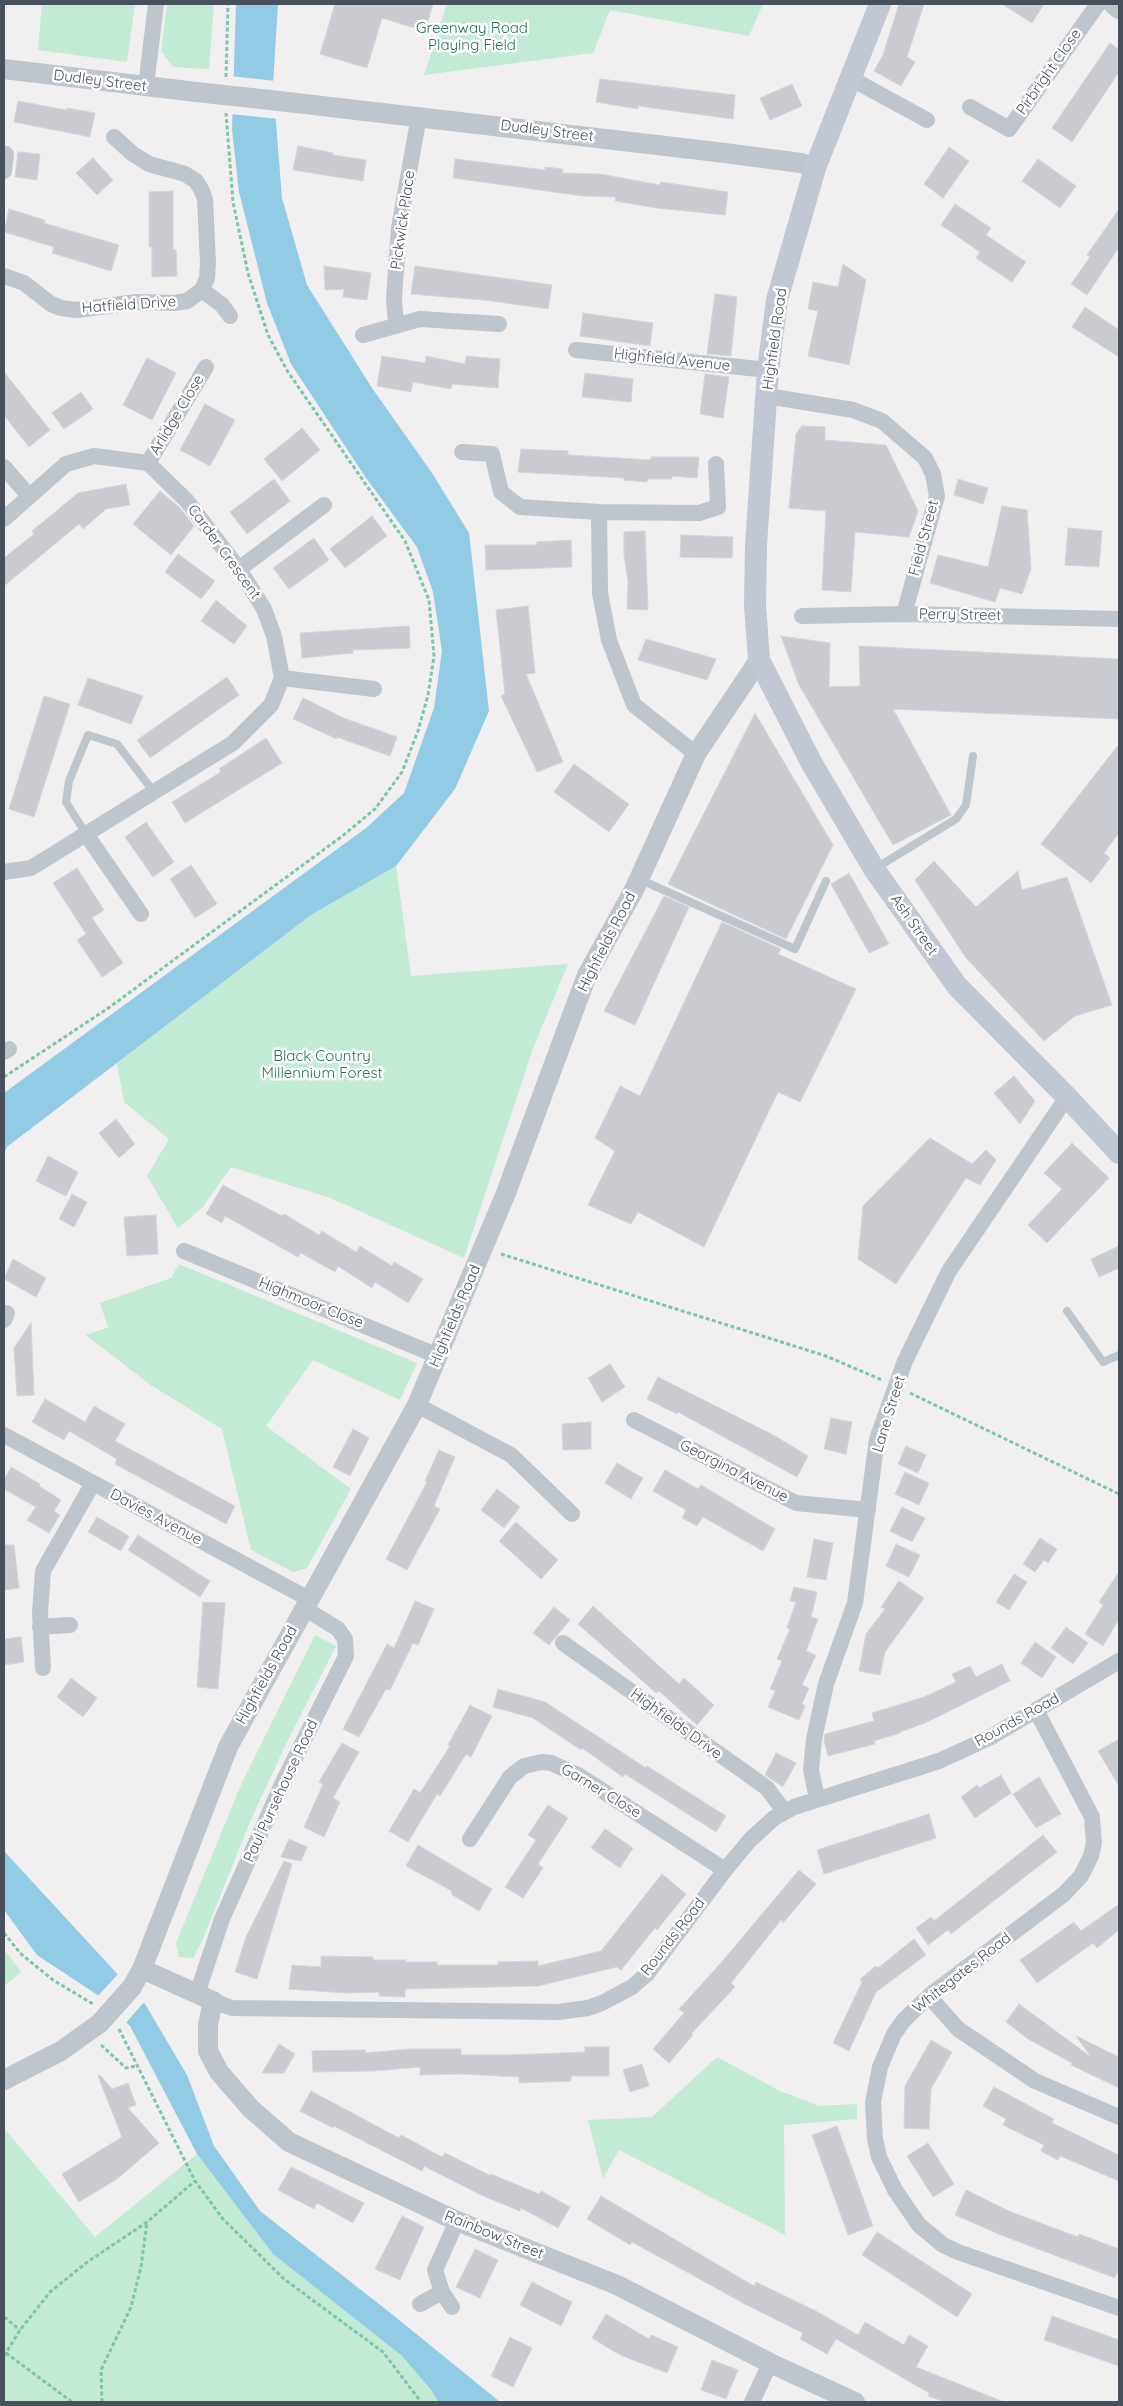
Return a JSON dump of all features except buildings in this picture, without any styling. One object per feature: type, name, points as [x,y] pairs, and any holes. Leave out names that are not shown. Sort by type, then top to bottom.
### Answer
[{"type":"main road","name":"Highfield Road","points":[[759,660],[755,605],[756,575],[768,370],[777,300],[815,168],[880,4]]},
{"type":"main road","name":"Ash Street","points":[[759,660],[811,762],[874,869],[957,986],[1117,1144]]},
{"type":"street","points":[[146,86],[156,4]]},
{"type":"street","name":"Pirbright Close","points":[[970,107],[1009,129],[1098,4]]},
{"type":"street","points":[[1113,4],[1119,9]]},
{"type":"street","name":"Dudley Street","points":[[4,70],[419,116],[717,152],[800,163],[815,168]]},
{"type":"street","points":[[850,78],[927,120]]},
{"type":"street","name":"Pickwick Place","points":[[396,325],[394,298],[399,228],[419,116]]},
{"type":"street","points":[[114,137],[149,164],[184,174],[196,181],[205,199],[208,263],[207,278],[202,290],[222,305],[230,316]]},
{"type":"street","points":[[4,171],[6,154]]},
{"type":"street","name":"Hatfield Drive","points":[[4,276],[24,283],[51,304],[61,308],[77,310],[136,302],[175,303],[187,301],[202,290]]},
{"type":"street","points":[[363,335],[420,320],[500,324]]},
{"type":"street","name":"Highfield Avenue","points":[[576,350],[768,370]]},
{"type":"street","name":"Arlidge Close","points":[[148,463],[206,367]]},
{"type":"street","name":"Field Street","points":[[767,396],[853,410],[882,421],[925,458],[933,474],[937,496],[904,614]]},
{"type":"street","points":[[462,452],[492,454],[501,492],[520,506],[600,512],[699,513],[718,507],[716,464]]},
{"type":"street","points":[[4,519],[66,464],[94,456],[148,463]]},
{"type":"street","name":"Carder Crescent","points":[[148,463],[187,501],[239,569],[264,609],[274,636],[282,678]]},
{"type":"street","points":[[4,467],[29,496]]},
{"type":"street","points":[[239,569],[324,506]]},
{"type":"street","points":[[600,512],[600,592],[609,640],[634,705],[696,754]]},
{"type":"street","name":"Perry Street","points":[[802,616],[904,614],[1119,619]]},
{"type":"street","name":"Highfields Road","points":[[99,2021],[132,1987],[142,1969],[228,1747],[417,1405],[484,1249],[587,975],[639,879],[696,754],[759,660]]},
{"type":"street","points":[[4,872],[31,868],[233,743],[271,705],[282,678],[374,689]]},
{"type":"street","points":[[86,834],[141,914]]},
{"type":"street","name":"Lane Street","points":[[817,1799],[811,1770],[814,1739],[826,1684],[855,1603],[877,1439],[906,1361],[949,1271],[1068,1097]]},
{"type":"street","name":"Highmoor Close","points":[[184,1251],[438,1356]]},
{"type":"street","points":[[417,1405],[511,1455],[572,1514]]},
{"type":"street","name":"Georgina Avenue","points":[[634,1420],[796,1503],[868,1510]]},
{"type":"street","name":"Davies Avenue","points":[[4,1435],[307,1603]]},
{"type":"street","points":[[43,1668],[40,1592],[44,1571],[93,1483]]},
{"type":"street","name":"Paul Pursehouse Road","points":[[204,1998],[222,1919],[284,1780],[346,1656],[345,1638],[338,1628],[307,1603]]},
{"type":"street","points":[[40,1627],[70,1625]]},
{"type":"street","name":"Highfields Drive","points":[[563,1643],[767,1788],[784,1811]]},
{"type":"street","name":"Rounds Road","points":[[142,1969],[204,1998],[232,2008],[558,2012],[588,2008],[616,1997],[647,1974],[725,1870],[750,1840],[784,1811],[939,1761],[989,1738],[1119,1662]]},
{"type":"street","name":"Whitegates Road","points":[[1036,1710],[1092,1817],[1094,1843],[1091,1856],[1080,1876],[1064,1894],[929,1996],[915,2008],[894,2034],[875,2084],[873,2111],[875,2139],[880,2157],[895,2190],[919,2225],[943,2245],[958,2252],[1119,2308]]},
{"type":"street","name":"Garner Close","points":[[470,1839],[510,1777],[524,1766],[542,1762],[551,1763],[578,1775],[725,1870]]},
{"type":"street","points":[[929,1996],[958,2029],[1035,2081],[1119,2117]]},
{"type":"street","name":"Rainbow Street","points":[[204,1998],[208,2026],[208,2051],[219,2072],[251,2109],[289,2142],[458,2220],[617,2285],[770,2363],[854,2402]]},
{"type":"street","points":[[4,2080],[61,2050],[99,2021]]},
{"type":"street","points":[[452,2307],[442,2292],[435,2270],[458,2220]]},
{"type":"street","points":[[420,2304],[442,2292]]},
{"type":"street","points":[[752,2402],[770,2363]]},
{"type":"lane","points":[[86,834],[66,802],[69,781],[88,735],[117,744],[154,792]]},
{"type":"lane","points":[[874,869],[956,819],[966,804],[973,756]]},
{"type":"lane","points":[[639,879],[795,948],[826,881]]},
{"type":"lane","points":[[1067,1311],[1103,1362],[1119,1355]]},
{"type":"path","points":[[484,1249],[826,1356],[885,1382]]},
{"type":"path","points":[[902,1389],[1119,1494]]},
{"type":"path","points":[[4,1933],[21,1954],[99,2021],[122,2031],[136,2066],[195,2181],[223,2219],[284,2279],[383,2352],[421,2402]]},
{"type":"path","points":[[99,2021],[126,2068],[136,2066]]},
{"type":"path","points":[[72,2402],[5,2354],[20,2330],[50,2292],[86,2263],[147,2222],[195,2181]]},
{"type":"path","points":[[102,2402],[101,2370],[131,2308],[141,2267],[147,2222]]},
{"type":"path","points":[[4,2317],[20,2330]]},
{"type":"green space","points":[[42,4],[135,4],[127,62],[38,50]]},
{"type":"green space","points":[[167,4],[214,4],[209,69],[173,67],[161,51]]},
{"type":"green space","name":"Greenway Road Playing Field","points":[[447,4],[763,4],[749,36],[610,10],[593,53],[424,75]]},
{"type":"green space","name":"Black Country Millennium Forest","points":[[396,866],[411,976],[568,964],[532,1051],[464,1258],[328,1197],[231,1167],[202,1208],[178,1228],[147,1176],[169,1139],[124,1102],[117,1063],[311,915]]},
{"type":"green space","points":[[179,1264],[417,1363],[400,1400],[313,1360],[266,1426],[351,1489],[307,1568],[293,1572],[251,1550],[222,1429],[149,1384],[86,1335],[108,1327],[100,1303],[171,1278]]},
{"type":"green space","points":[[315,1635],[336,1646],[287,1742],[250,1822],[203,1939],[193,1958],[179,1957],[176,1943],[240,1787]]},
{"type":"green space","points":[[4,1949],[21,1972],[4,1986]]},
{"type":"green space","points":[[717,2057],[780,2091],[819,2106],[857,2104],[857,2119],[784,2125],[785,2235],[619,2150],[603,2179],[588,2120],[652,2117]]},
{"type":"green space","points":[[4,2128],[95,2237],[197,2154],[273,2254],[402,2356],[432,2391],[438,2402],[4,2402]]},
{"type":"water","points":[[236,4],[278,4],[273,85],[282,198],[307,285],[372,388],[432,473],[469,533],[489,711],[455,789],[396,866],[311,915],[8,1146],[4,1152],[4,1093],[366,828],[404,793],[434,708],[442,651],[433,592],[417,547],[366,478],[291,364],[267,303],[239,192],[232,129]]},
{"type":"water","points":[[4,1851],[145,2004],[187,2075],[214,2146],[260,2211],[500,2402],[438,2402],[432,2391],[402,2356],[273,2254],[197,2154],[130,2026],[99,1996],[37,1955],[4,1910]]},
{"type":"pier","points":[[230,76],[276,81],[279,119],[230,114]]},
{"type":"pier","points":[[118,1974],[145,2001],[125,2024],[96,1998]]}]
